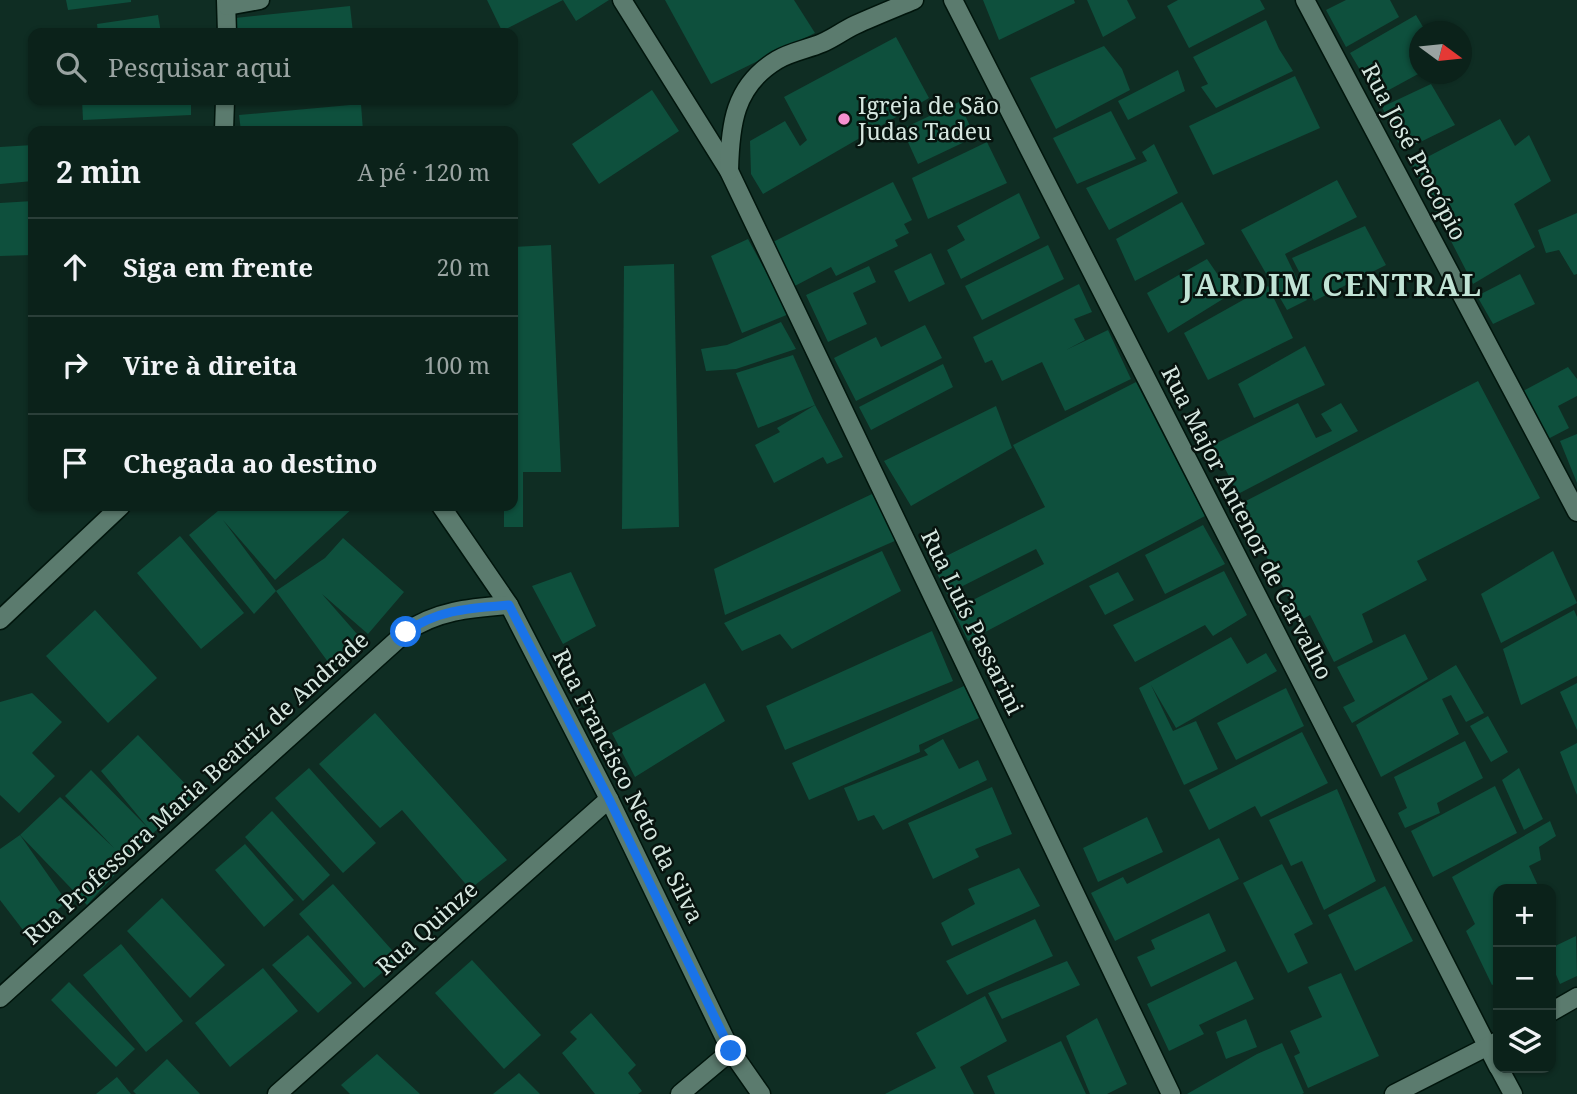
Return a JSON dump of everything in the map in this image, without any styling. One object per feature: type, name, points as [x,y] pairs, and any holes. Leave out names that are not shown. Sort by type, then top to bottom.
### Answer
[{"type":"street","points":[[227,28],[227,3],[260,0]]},
{"type":"street","name":"Rua Luís Passarini","points":[[622,0],[729,172],[1171,1094]]},
{"type":"street","points":[[729,172],[735,111],[744,92],[761,71],[779,59],[825,42],[853,26],[914,0]]},
{"type":"street","name":"Rua Major Antenor de Carvalho","points":[[953,0],[1493,1044]]},
{"type":"street","name":"Rua José Procópio","points":[[1305,0],[1577,512]]},
{"type":"street","points":[[224,126],[225,105]]},
{"type":"street","points":[[0,620],[116,511]]},
{"type":"street","name":"Rua Francisco Neto da Silva","points":[[444,511],[509,605],[609,799],[731,1051],[761,1094]]},
{"type":"street","name":"Rua Professora Maria Beatriz de Andrade","points":[[0,998],[406,632],[423,620],[444,612],[509,605]]},
{"type":"street","name":"Rua Quinze","points":[[277,1094],[609,799]]},
{"type":"street","points":[[1554,1010],[1577,997]]},
{"type":"street","points":[[1394,1094],[1493,1044]]},
{"type":"street","points":[[680,1094],[731,1051]]},
{"type":"street","name":"Rua Major Antenor de Carvalho","points":[[1501,1073],[1513,1094]]},
{"type":"building","points":[[66,0],[131,0],[131,2],[68,10]]},
{"type":"building","points":[[487,0],[563,0],[508,28],[501,28]]},
{"type":"building","points":[[563,0],[609,0],[576,21]]},
{"type":"building","points":[[665,0],[794,0],[815,33],[711,84]]},
{"type":"building","points":[[983,0],[1074,0],[1075,3],[999,40]]},
{"type":"building","points":[[1087,0],[1127,0],[1136,18],[1103,37]]},
{"type":"building","points":[[1178,0],[1260,0],[1265,9],[1189,48],[1167,6]]},
{"type":"building","points":[[1346,0],[1390,0],[1399,17],[1346,47],[1326,10]]},
{"type":"building","points":[[350,6],[352,28],[236,28],[235,18]]},
{"type":"building","points":[[158,15],[160,28],[97,28],[97,24]]},
{"type":"building","points":[[1416,15],[1420,21],[1409,21],[1409,79],[1376,97],[1350,53]]},
{"type":"building","points":[[1266,20],[1293,71],[1216,108],[1201,87],[1208,84],[1193,57]]},
{"type":"building","name":"Igreja de São Judas Tadeu","points":[[896,37],[929,98],[763,194],[751,174],[750,141],[785,121],[800,146],[807,140],[784,97]]},
{"type":"building","points":[[1104,46],[1122,69],[1130,90],[1056,129],[1030,78]]},
{"type":"building","points":[[1178,70],[1185,91],[1128,120],[1118,101]]},
{"type":"building","points":[[1295,76],[1320,128],[1213,175],[1189,126]]},
{"type":"building","points":[[1431,84],[1455,125],[1402,151],[1382,107]]},
{"type":"building","points":[[652,90],[679,131],[599,184],[572,144]]},
{"type":"building","points":[[959,102],[975,137],[918,164],[902,129]]},
{"type":"building","points":[[82,105],[191,105],[191,115],[83,120]]},
{"type":"building","points":[[361,105],[363,126],[240,126],[239,115]]},
{"type":"building","points":[[1111,111],[1136,159],[1077,184],[1053,138]]},
{"type":"building","points":[[1500,119],[1515,146],[1529,135],[1551,181],[1514,204],[1535,247],[1473,284],[1412,165]]},
{"type":"building","points":[[987,142],[1007,183],[928,219],[912,178]]},
{"type":"building","points":[[1154,144],[1178,193],[1109,230],[1086,188],[1147,161],[1142,152]]},
{"type":"building","points":[[28,145],[28,181],[0,184],[0,147]]},
{"type":"building","points":[[1337,180],[1357,217],[1285,254],[1307,300],[1287,310],[1241,230]]},
{"type":"building","points":[[893,182],[912,220],[904,224],[909,233],[895,240],[898,246],[836,276],[831,267],[791,288],[769,244]]},
{"type":"building","points":[[1019,193],[1040,238],[961,279],[947,250],[965,240],[957,226]]},
{"type":"building","points":[[28,201],[28,255],[0,256],[0,203]]},
{"type":"building","points":[[1182,202],[1205,244],[1135,281],[1116,239]]},
{"type":"building","points":[[1577,213],[1577,274],[1574,275],[1559,250],[1546,253],[1538,230]]},
{"type":"building","points":[[1365,226],[1386,265],[1314,301],[1292,258]]},
{"type":"building","points":[[748,239],[789,314],[742,333],[711,256]]},
{"type":"building","points":[[551,245],[561,472],[523,472],[523,527],[504,527],[504,511],[518,511],[518,247]]},
{"type":"building","points":[[1048,245],[1064,279],[982,320],[965,286]]},
{"type":"building","points":[[931,253],[945,284],[909,302],[894,271]]},
{"type":"building","points":[[1207,259],[1231,294],[1168,333],[1147,293]]},
{"type":"building","points":[[674,264],[679,527],[622,529],[624,266]]},
{"type":"building","points":[[869,266],[876,282],[853,293],[867,324],[828,342],[806,295]]},
{"type":"building","points":[[1520,274],[1535,304],[1493,324],[1477,296]]},
{"type":"building","points":[[1079,284],[1092,312],[1074,319],[1085,340],[1066,350],[1108,330],[1131,379],[1065,411],[1042,362],[1002,381],[992,360],[985,363],[973,337]]},
{"type":"building","points":[[1268,286],[1293,338],[1208,380],[1184,333]]},
{"type":"building","points":[[781,322],[796,349],[736,369],[706,371],[701,349],[727,345]]},
{"type":"building","points":[[925,325],[942,358],[856,401],[834,358],[876,337],[881,347]]},
{"type":"building","points":[[1305,346],[1325,385],[1254,418],[1238,384]]},
{"type":"building","points":[[793,355],[815,405],[758,428],[736,373]]},
{"type":"building","points":[[943,364],[953,387],[871,430],[859,407]]},
{"type":"building","points":[[1568,367],[1577,379],[1577,396],[1558,406],[1569,428],[1546,440],[1523,391]]},
{"type":"building","points":[[1478,381],[1540,498],[1417,561],[1427,580],[1362,614],[1373,642],[1334,662],[1310,615],[1301,620],[1238,505]]},
{"type":"building","points":[[1136,382],[1205,516],[968,641],[953,610],[1044,564],[1036,549],[947,594],[932,563],[1045,507],[1013,445]]},
{"type":"building","points":[[1298,403],[1316,438],[1332,431],[1321,414],[1341,403],[1358,431],[1238,494],[1213,445]]},
{"type":"building","points":[[815,405],[843,457],[827,464],[823,457],[774,483],[755,445],[780,432],[777,428]]},
{"type":"building","points":[[996,406],[1012,448],[911,506],[884,461]]},
{"type":"building","points":[[1577,434],[1577,483],[1560,441]]},
{"type":"building","points":[[872,494],[897,540],[725,615],[714,569]]},
{"type":"building","points":[[218,511],[350,511],[275,580],[223,520],[276,591],[254,614],[189,535]]},
{"type":"building","points":[[1203,525],[1225,564],[1165,594],[1145,555]]},
{"type":"building","points":[[180,536],[244,613],[201,649],[137,573]]},
{"type":"building","points":[[343,538],[404,592],[368,634],[322,594],[364,642],[331,666],[276,591],[325,558]]},
{"type":"building","points":[[882,551],[901,591],[792,649],[780,634],[742,651],[724,623]]},
{"type":"building","points":[[1553,551],[1577,603],[1501,643],[1481,594]]},
{"type":"building","points":[[1224,571],[1247,615],[1213,636],[1205,625],[1135,662],[1113,625]]},
{"type":"building","points":[[571,572],[596,626],[563,644],[532,586]]},
{"type":"building","points":[[1118,572],[1134,600],[1105,615],[1089,586]]},
{"type":"building","points":[[95,610],[157,678],[108,723],[46,656]]},
{"type":"building","points":[[1574,610],[1577,617],[1577,676],[1521,705],[1503,649]]},
{"type":"building","points":[[932,631],[953,681],[785,750],[766,706]]},
{"type":"building","points":[[1405,634],[1428,679],[1352,723],[1343,707],[1355,701],[1337,667]]},
{"type":"building","points":[[1231,637],[1247,664],[1266,653],[1277,671],[1176,728],[1151,685],[1173,731],[1196,721],[1218,769],[1184,785],[1139,688]]},
{"type":"building","points":[[1456,665],[1484,713],[1466,722],[1451,695],[1442,699],[1459,734],[1381,777],[1356,725]]},
{"type":"building","points":[[705,683],[725,721],[635,777],[612,733]]},
{"type":"building","points":[[1577,683],[1577,730],[1560,692]]},
{"type":"building","points":[[964,686],[979,718],[919,745],[920,752],[809,800],[792,763]]},
{"type":"building","points":[[1286,688],[1304,726],[1236,760],[1217,723]]},
{"type":"building","points":[[32,693],[62,722],[32,753],[55,776],[19,813],[0,795],[0,702]]},
{"type":"building","points":[[375,713],[507,860],[470,889],[402,810],[380,828],[319,764]]},
{"type":"building","points":[[1488,716],[1508,752],[1491,762],[1470,726]]},
{"type":"building","points":[[1302,732],[1328,783],[1261,817],[1255,806],[1209,830],[1189,790]]},
{"type":"building","points":[[138,735],[198,797],[153,833],[87,905],[20,835],[60,797],[114,848],[65,796],[91,770],[149,829],[101,771]]},
{"type":"building","points":[[943,739],[959,769],[978,760],[987,780],[883,830],[874,815],[858,821],[844,788],[928,755],[924,750]]},
{"type":"building","points":[[1465,741],[1483,778],[1437,803],[1440,813],[1405,828],[1398,813],[1407,808],[1394,777]]},
{"type":"building","points":[[1577,743],[1577,795],[1560,752]]},
{"type":"building","points":[[309,768],[376,843],[343,873],[275,798]]},
{"type":"building","points":[[1519,768],[1543,819],[1524,830],[1502,780]]},
{"type":"building","points":[[1495,786],[1517,833],[1433,877],[1411,831]]},
{"type":"building","points":[[992,787],[1012,834],[975,849],[979,857],[933,879],[908,823]]},
{"type":"building","points":[[1337,789],[1376,881],[1324,910],[1302,861],[1291,866],[1269,820]]},
{"type":"building","points":[[272,811],[330,875],[303,901],[245,837]]},
{"type":"building","points":[[1147,817],[1163,852],[1098,882],[1083,848]]},
{"type":"building","points":[[1550,821],[1556,836],[1539,847],[1541,860],[1529,866],[1537,884],[1493,884],[1492,985],[1466,931],[1475,924],[1452,877]]},
{"type":"building","points":[[20,835],[67,902],[26,934],[0,900],[0,849]]},
{"type":"building","points":[[1219,838],[1239,879],[1115,941],[1091,893],[1123,877],[1127,884]]},
{"type":"building","points":[[245,844],[294,900],[264,927],[215,870]]},
{"type":"building","points":[[1282,864],[1313,924],[1294,934],[1308,963],[1288,973],[1243,883]]},
{"type":"building","points":[[1019,868],[1040,906],[952,946],[941,923],[975,904],[968,889]]},
{"type":"building","points":[[333,884],[399,958],[364,988],[299,914]]},
{"type":"building","points":[[1385,886],[1413,941],[1355,971],[1328,915]]},
{"type":"building","points":[[162,898],[225,965],[190,998],[127,931]]},
{"type":"building","points":[[1209,913],[1226,951],[1151,987],[1137,957],[1155,949],[1151,940]]},
{"type":"building","points":[[1035,919],[1053,956],[967,995],[946,961]]},
{"type":"building","points":[[308,935],[352,983],[318,1013],[272,965]]},
{"type":"building","points":[[1576,936],[1577,976],[1560,984],[1556,975],[1556,946]]},
{"type":"building","points":[[121,944],[183,1021],[146,1052],[83,975]]},
{"type":"building","points":[[472,960],[541,1035],[504,1069],[435,993]]},
{"type":"building","points":[[1067,961],[1080,985],[1002,1019],[988,993]]},
{"type":"building","points":[[1236,961],[1254,999],[1199,1025],[1204,1034],[1169,1051],[1147,1004]]},
{"type":"building","points":[[263,968],[298,1011],[230,1067],[195,1023]]},
{"type":"building","points":[[1341,973],[1379,1056],[1308,1088],[1294,1056],[1300,1053],[1290,1031],[1322,1017],[1308,987]]},
{"type":"building","points":[[69,982],[135,1049],[116,1067],[51,1000]]},
{"type":"building","points":[[985,996],[1007,1041],[960,1067],[974,1094],[885,1094],[936,1068],[916,1033]]},
{"type":"building","points":[[591,1013],[636,1065],[628,1073],[642,1091],[638,1094],[595,1094],[562,1053],[577,1039],[570,1032]]},
{"type":"building","points":[[1097,1018],[1127,1084],[1107,1094],[1090,1094],[1066,1036]]},
{"type":"building","points":[[1246,1019],[1257,1047],[1226,1059],[1216,1032]]},
{"type":"building","points":[[1061,1041],[1086,1094],[995,1094],[987,1076]]},
{"type":"building","points":[[1282,1043],[1304,1093],[1187,1094],[1257,1054]]},
{"type":"building","points":[[377,1054],[420,1094],[350,1094],[341,1085]]},
{"type":"building","points":[[167,1059],[200,1094],[136,1094],[133,1091]]},
{"type":"building","points":[[519,1073],[540,1094],[493,1094]]},
{"type":"building","points":[[117,1077],[131,1094],[96,1094]]},
{"type":"place","name":"Igreja de São Judas Tadeu","points":[[844,119]]},
{"type":"district","name":"JARDIM CENTRAL","points":[[1332,286]]},
{"type":"route","points":[[406,632],[423,620],[444,612],[509,605],[609,799],[731,1051]]}]
